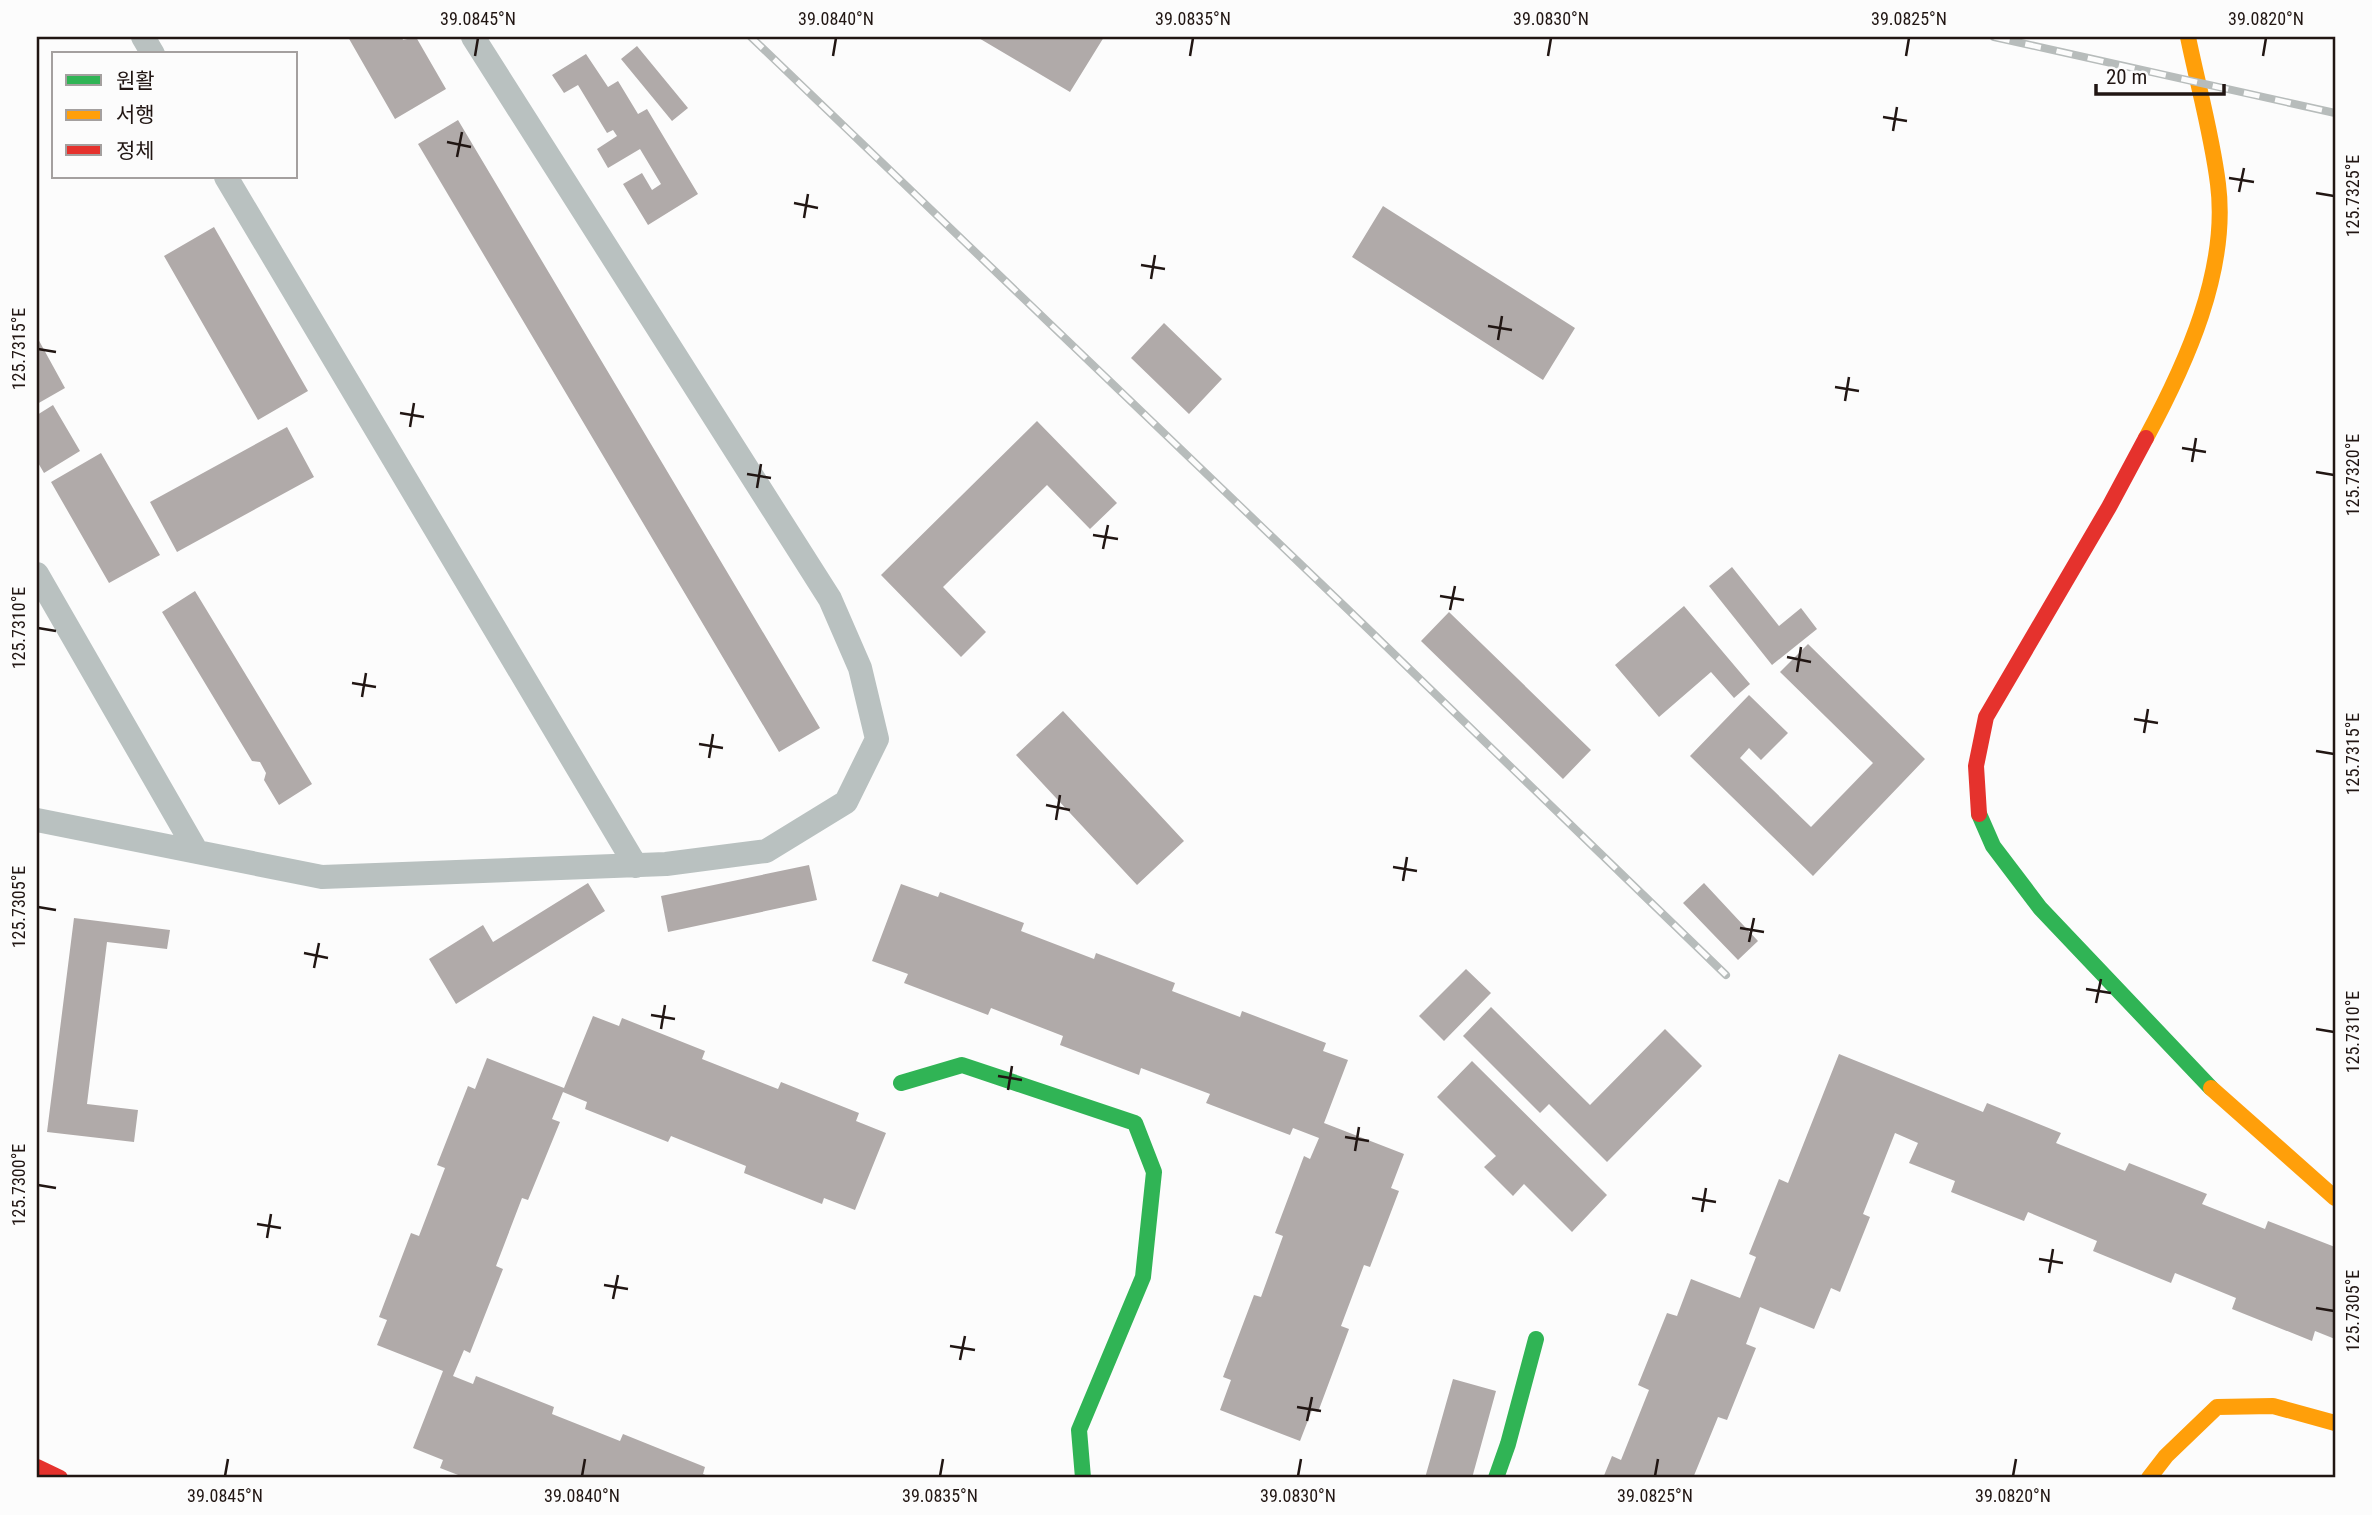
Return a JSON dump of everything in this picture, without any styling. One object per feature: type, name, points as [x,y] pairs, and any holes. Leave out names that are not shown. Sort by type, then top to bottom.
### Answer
[{"type":"street","points":[[2188,37],[2218,185],[2219,234],[2209,292],[2169,395],[2109,507],[1986,718],[1976,766],[1978,812],[1993,846],[2040,908],[2222,1100],[2335,1198]]},
{"type":"street","points":[[901,1083],[962,1065],[1135,1123],[1154,1172],[1143,1277],[1079,1430],[1083,1478]]},
{"type":"street","points":[[1496,1478],[1508,1444],[1536,1339]]},
{"type":"street","points":[[2149,1478],[2166,1456],[2217,1407],[2273,1406],[2335,1423]]},
{"type":"street","points":[[37,1467],[60,1478]]},
{"type":"lane","points":[[37,820],[322,877],[636,866],[766,851],[846,802],[877,739],[860,668],[830,599],[473,37]]},
{"type":"lane","points":[[227,178],[636,866]]},
{"type":"lane","points":[[37,574],[197,852]]},
{"type":"building","points":[[348,37],[402,37],[403,40],[416,37],[446,89],[395,119]]},
{"type":"building","points":[[977,37],[1104,37],[1070,92]]},
{"type":"building","points":[[637,46],[688,108],[672,121],[621,59]]},
{"type":"building","points":[[586,54],[608,87],[618,81],[638,114],[647,109],[698,194],[648,225],[623,184],[642,173],[652,190],[661,184],[640,149],[608,168],[597,149],[617,136],[613,130],[607,133],[578,85],[564,93],[552,75]]},
{"type":"building","points":[[458,120],[820,728],[779,752],[418,144]]},
{"type":"building","points":[[1383,206],[1575,328],[1543,380],[1352,257]]},
{"type":"building","points":[[214,227],[308,391],[258,420],[164,256]]},
{"type":"building","points":[[1164,323],[1222,379],[1189,414],[1131,358]]},
{"type":"building","points":[[37,337],[65,388],[37,404]]},
{"type":"building","points":[[53,405],[80,451],[44,473],[37,461],[37,415]]},
{"type":"building","points":[[1037,421],[1117,503],[1090,529],[1047,485],[943,587],[986,632],[961,657],[881,575]]},
{"type":"building","points":[[287,427],[314,477],[177,552],[150,502]]},
{"type":"building","points":[[101,453],[160,555],[109,583],[51,482]]},
{"type":"building","points":[[1732,567],[1779,626],[1801,608],[1817,629],[1772,665],[1709,586]]},
{"type":"building","points":[[195,591],[312,784],[279,805],[264,780],[266,773],[260,762],[252,761],[162,612]]},
{"type":"building","points":[[1684,606],[1750,684],[1734,698],[1711,672],[1659,717],[1615,665]]},
{"type":"building","points":[[1449,612],[1591,750],[1563,779],[1421,641]]},
{"type":"building","points":[[1808,644],[1925,759],[1813,876],[1690,756],[1749,695],[1788,733],[1761,760],[1749,748],[1740,758],[1811,827],[1873,763],[1780,672]]},
{"type":"building","points":[[1063,711],[1184,841],[1137,885],[1016,755]]},
{"type":"building","points":[[809,865],[817,900],[668,932],[661,896]]},
{"type":"building","points":[[588,883],[605,911],[456,1004],[429,959],[483,925],[493,942]]},
{"type":"building","points":[[1704,883],[1758,941],[1738,960],[1683,903]]},
{"type":"building","points":[[901,884],[938,897],[940,892],[1024,923],[1021,931],[1094,959],[1096,953],[1175,983],[1172,991],[1240,1017],[1242,1011],[1326,1043],[1323,1051],[1348,1060],[1324,1123],[1404,1154],[1391,1188],[1399,1191],[1370,1267],[1364,1265],[1341,1326],[1349,1329],[1318,1412],[1312,1410],[1300,1441],[1220,1410],[1231,1380],[1223,1377],[1254,1295],[1261,1297],[1283,1236],[1275,1233],[1304,1156],[1310,1159],[1319,1138],[1293,1128],[1290,1135],[1206,1103],[1210,1094],[1141,1068],[1139,1075],[1060,1045],[1063,1036],[991,1008],[988,1015],[904,983],[908,974],[872,961]]},
{"type":"building","points":[[74,918],[170,930],[167,949],[107,942],[87,1104],[138,1110],[134,1142],[47,1132]]},
{"type":"building","points":[[1466,969],[1491,993],[1444,1041],[1419,1016]]},
{"type":"building","points":[[1491,1007],[1590,1105],[1665,1029],[1702,1066],[1607,1162],[1549,1104],[1540,1113],[1463,1036]]},
{"type":"building","points":[[593,1016],[619,1026],[622,1018],[705,1051],[702,1059],[778,1089],[781,1082],[859,1113],[856,1121],[886,1133],[855,1210],[824,1198],[822,1204],[744,1173],[746,1166],[671,1136],[668,1142],[585,1109],[587,1102],[563,1092],[552,1119],[560,1122],[528,1200],[522,1198],[496,1266],[503,1269],[470,1353],[464,1350],[453,1376],[473,1384],[476,1376],[554,1407],[552,1414],[620,1441],[623,1434],[705,1467],[703,1474],[713,1478],[466,1478],[440,1468],[443,1460],[413,1448],[443,1371],[377,1345],[387,1320],[379,1317],[411,1233],[419,1236],[445,1168],[437,1165],[468,1086],[475,1089],[487,1058],[564,1088]]},
{"type":"building","points":[[1839,1054],[1983,1112],[1987,1103],[2061,1133],[2056,1143],[2125,1171],[2129,1163],[2207,1194],[2202,1204],[2265,1229],[2268,1221],[2335,1247],[2335,1339],[2315,1331],[2312,1341],[2232,1309],[2236,1298],[2175,1273],[2171,1283],[2093,1251],[2097,1241],[2028,1212],[2024,1221],[1951,1192],[1955,1181],[1909,1163],[1918,1143],[1895,1133],[1863,1214],[1870,1217],[1840,1292],[1831,1288],[1814,1329],[1760,1307],[1746,1344],[1756,1348],[1727,1420],[1718,1417],[1693,1478],[1603,1478],[1612,1456],[1621,1460],[1649,1390],[1638,1385],[1667,1313],[1677,1316],[1691,1279],[1740,1298],[1756,1257],[1749,1254],[1779,1179],[1788,1183]]},
{"type":"building","points":[[1472,1061],[1607,1195],[1572,1232],[1524,1184],[1513,1196],[1484,1167],[1496,1156],[1437,1097]]},
{"type":"building","points":[[1453,1379],[1496,1391],[1472,1478],[1425,1478]]},
{"type":"railway","points":[[751,37],[1726,975]]},
{"type":"railway","points":[[1994,37],[2335,113]]},
{"type":"traffic: fast","points":[[1979,814],[1993,846],[2040,908],[2211,1088]]},
{"type":"traffic: fast","points":[[901,1083],[962,1065],[1135,1123],[1154,1172],[1143,1277],[1079,1430],[1083,1478]]},
{"type":"traffic: fast","points":[[1496,1478],[1508,1444],[1536,1339]]},
{"type":"traffic: slow","points":[[2146,438],[2189,348],[2211,283],[2217,250],[2220,217],[2218,184],[2209,129],[2188,37]]},
{"type":"traffic: slow","points":[[2211,1088],[2335,1198]]},
{"type":"traffic: slow","points":[[2149,1478],[2166,1456],[2217,1407],[2273,1406],[2335,1423]]},
{"type":"traffic: jam","points":[[1979,814],[1976,766],[1986,717],[2109,507],[2146,438]]},
{"type":"traffic: jam","points":[[37,1467],[60,1478]]}]
